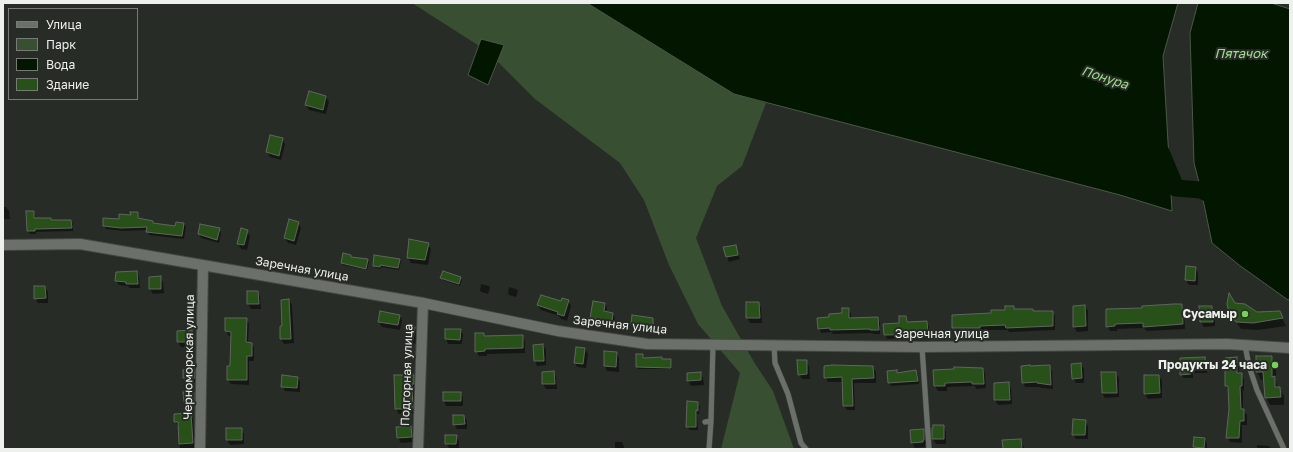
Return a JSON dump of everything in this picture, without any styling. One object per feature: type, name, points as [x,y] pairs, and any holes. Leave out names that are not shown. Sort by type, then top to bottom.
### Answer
[{"type":"street","name":"Заречная улица","points":[[3,246],[80,244],[423,302],[558,331],[647,344],[922,348],[1245,344],[1290,348]]},
{"type":"street","name":"Черноморская улица","points":[[200,449],[203,265]]},
{"type":"street","name":"Подгорная улица","points":[[418,449],[423,302]]},
{"type":"lane","points":[[709,449],[708,422],[713,344]]},
{"type":"lane","points":[[1245,344],[1249,366],[1257,390],[1284,449]]},
{"type":"lane","points":[[774,345],[774,363],[788,394],[801,443],[806,449]]},
{"type":"lane","points":[[922,348],[929,449]]},
{"type":"green space","points":[[412,3],[587,3],[734,94],[766,103],[742,166],[717,186],[696,238],[722,306],[754,362],[773,391],[794,449],[721,449],[740,373],[698,324],[669,265],[644,200],[620,163],[535,99],[487,51]]},
{"type":"water","points":[[587,3],[1178,3],[1163,56],[1172,211],[1120,195],[734,94]]},
{"type":"water","name":"Пятачок","points":[[1198,3],[1271,3],[1290,9],[1290,299],[1288,300],[1239,265],[1212,243],[1194,163],[1190,33]]},
{"type":"water","points":[[481,39],[504,45],[488,85],[468,75]]},
{"type":"building","points":[[309,91],[326,96],[323,110],[305,105]]},
{"type":"building","points":[[270,135],[283,138],[279,156],[266,152]]},
{"type":"building","points":[[26,211],[34,211],[34,218],[71,220],[72,228],[35,229],[35,231],[27,231]]},
{"type":"building","points":[[130,212],[138,212],[138,218],[153,221],[153,223],[175,226],[176,222],[184,223],[182,236],[146,232],[147,227],[121,228],[103,226],[103,218],[119,219],[119,214],[131,215]]},
{"type":"building","points":[[289,219],[299,222],[294,241],[284,238]]},
{"type":"building","points":[[200,224],[220,228],[217,240],[198,234]]},
{"type":"building","points":[[241,228],[248,230],[244,245],[237,244]]},
{"type":"building","points":[[409,239],[429,243],[425,260],[407,258]]},
{"type":"building","points":[[736,245],[738,255],[726,257],[723,247]]},
{"type":"building","points":[[343,253],[351,255],[351,257],[368,259],[366,269],[341,263]]},
{"type":"building","points":[[374,255],[400,259],[398,268],[380,265],[380,267],[373,266]]},
{"type":"building","points":[[1186,266],[1196,267],[1195,281],[1185,280]]},
{"type":"building","points":[[137,271],[138,284],[126,284],[126,282],[115,281],[116,272]]},
{"type":"building","points":[[443,271],[461,277],[459,284],[440,278]]},
{"type":"building","points":[[161,276],[161,289],[149,289],[149,277]]},
{"type":"building","points":[[34,286],[45,286],[46,298],[34,299]]},
{"type":"building","points":[[247,291],[258,291],[259,304],[247,304]]},
{"type":"building","points":[[1229,293],[1235,303],[1245,304],[1257,312],[1280,311],[1283,318],[1253,323],[1236,322],[1229,313],[1227,304]]},
{"type":"building","points":[[541,295],[561,301],[562,298],[569,300],[564,316],[557,314],[558,312],[537,305]]},
{"type":"building","points":[[289,299],[291,339],[280,339],[280,326],[282,326],[281,300]]},
{"type":"building","points":[[593,301],[605,303],[604,311],[613,313],[612,321],[590,318]]},
{"type":"building","points":[[746,302],[759,302],[760,318],[746,318]]},
{"type":"building","points":[[1182,304],[1183,324],[1143,327],[1143,323],[1115,324],[1115,326],[1106,327],[1106,309],[1142,308],[1142,306]]},
{"type":"building","points":[[1085,305],[1086,326],[1073,327],[1073,306]]},
{"type":"building","points":[[1005,306],[1014,306],[1014,309],[1033,309],[1033,311],[1053,311],[1053,326],[1006,328],[1005,325],[980,326],[980,328],[952,328],[952,315],[991,313],[991,310],[1005,310]]},
{"type":"building","points":[[1199,306],[1212,306],[1213,322],[1200,322]]},
{"type":"building","points":[[842,308],[849,308],[849,318],[878,317],[879,330],[818,329],[817,318],[829,317],[829,314],[842,313]]},
{"type":"building","points":[[380,311],[400,315],[398,325],[378,322]]},
{"type":"building","points":[[632,315],[653,318],[653,327],[631,324]]},
{"type":"building","points":[[899,316],[906,316],[907,322],[927,321],[928,334],[884,335],[883,324],[899,323]]},
{"type":"building","points":[[225,318],[247,318],[246,342],[252,343],[252,356],[247,356],[247,380],[227,380],[227,366],[230,366],[231,332],[225,331]]},
{"type":"building","points":[[406,326],[415,327],[413,340],[405,339]]},
{"type":"building","points":[[445,329],[461,329],[460,340],[445,339]]},
{"type":"building","points":[[192,330],[192,342],[177,342],[177,331]]},
{"type":"building","points":[[475,333],[484,333],[484,336],[523,335],[523,348],[485,349],[485,351],[475,352]]},
{"type":"building","points":[[543,344],[544,361],[534,361],[533,345]]},
{"type":"building","points":[[576,347],[585,348],[583,364],[574,363]]},
{"type":"building","points":[[604,351],[617,352],[616,367],[604,366]]},
{"type":"building","points":[[636,354],[643,354],[643,358],[662,357],[662,359],[671,359],[671,368],[636,367]]},
{"type":"building","points":[[1256,356],[1272,356],[1272,377],[1275,376],[1275,387],[1280,387],[1281,397],[1265,398],[1263,372],[1256,372]]},
{"type":"building","points":[[1205,357],[1206,369],[1191,370],[1191,374],[1180,375],[1180,358]]},
{"type":"building","points":[[1237,357],[1237,373],[1242,373],[1242,386],[1240,386],[1241,409],[1244,409],[1244,421],[1240,421],[1239,438],[1226,438],[1229,409],[1228,386],[1225,386],[1225,358]]},
{"type":"building","points":[[797,360],[807,360],[807,374],[798,375]]},
{"type":"building","points":[[1081,363],[1082,378],[1072,379],[1071,364]]},
{"type":"building","points":[[1050,365],[1051,385],[1037,382],[1022,383],[1021,366]]},
{"type":"building","points":[[824,366],[873,366],[874,378],[852,379],[853,406],[843,406],[842,377],[824,378]]},
{"type":"building","points":[[954,367],[983,368],[984,384],[972,384],[972,382],[945,383],[945,386],[934,386],[933,370],[954,369]]},
{"type":"building","points":[[183,370],[195,370],[195,378],[183,378]]},
{"type":"building","points":[[897,370],[897,373],[916,370],[918,381],[888,383],[887,371]]},
{"type":"building","points":[[554,371],[555,384],[542,384],[542,372]]},
{"type":"building","points":[[701,372],[701,380],[687,381],[687,373]]},
{"type":"building","points":[[1101,372],[1116,372],[1117,393],[1102,393]]},
{"type":"building","points":[[282,375],[298,377],[297,388],[281,387]]},
{"type":"building","points":[[394,375],[414,375],[414,384],[412,384],[413,409],[395,409]]},
{"type":"building","points":[[1144,375],[1159,375],[1160,393],[1144,394]]},
{"type":"building","points":[[1009,382],[1010,400],[994,400],[994,383]]},
{"type":"building","points":[[183,392],[194,392],[194,401],[184,402]]},
{"type":"building","points":[[443,392],[461,392],[461,401],[443,401]]},
{"type":"building","points":[[687,401],[698,402],[698,411],[696,410],[696,427],[686,427]]},
{"type":"building","points":[[191,413],[193,443],[179,444],[178,422],[174,422],[174,414]]},
{"type":"building","points":[[453,415],[464,415],[465,424],[453,425]]},
{"type":"building","points":[[1073,419],[1086,420],[1085,435],[1072,435]]},
{"type":"building","points":[[933,425],[944,425],[944,439],[932,439]]},
{"type":"building","points":[[411,426],[412,437],[397,438],[396,427]]},
{"type":"building","points":[[226,428],[242,428],[242,440],[226,440]]},
{"type":"building","points":[[924,429],[923,442],[911,443],[910,430]]},
{"type":"building","points":[[445,435],[457,435],[456,444],[445,444]]},
{"type":"building","points":[[1194,437],[1205,438],[1204,448],[1193,447]]},
{"type":"building","points":[[1021,439],[1022,449],[1003,449],[1002,440]]},
{"type":"waterway","name":"Понура","points":[[1161,152],[1176,188],[1201,190],[1222,200]]},
{"type":"place","name":"Сусамыр","points":[[1245,314]]},
{"type":"place","name":"Продукты 24 часа","points":[[1275,365]]}]
